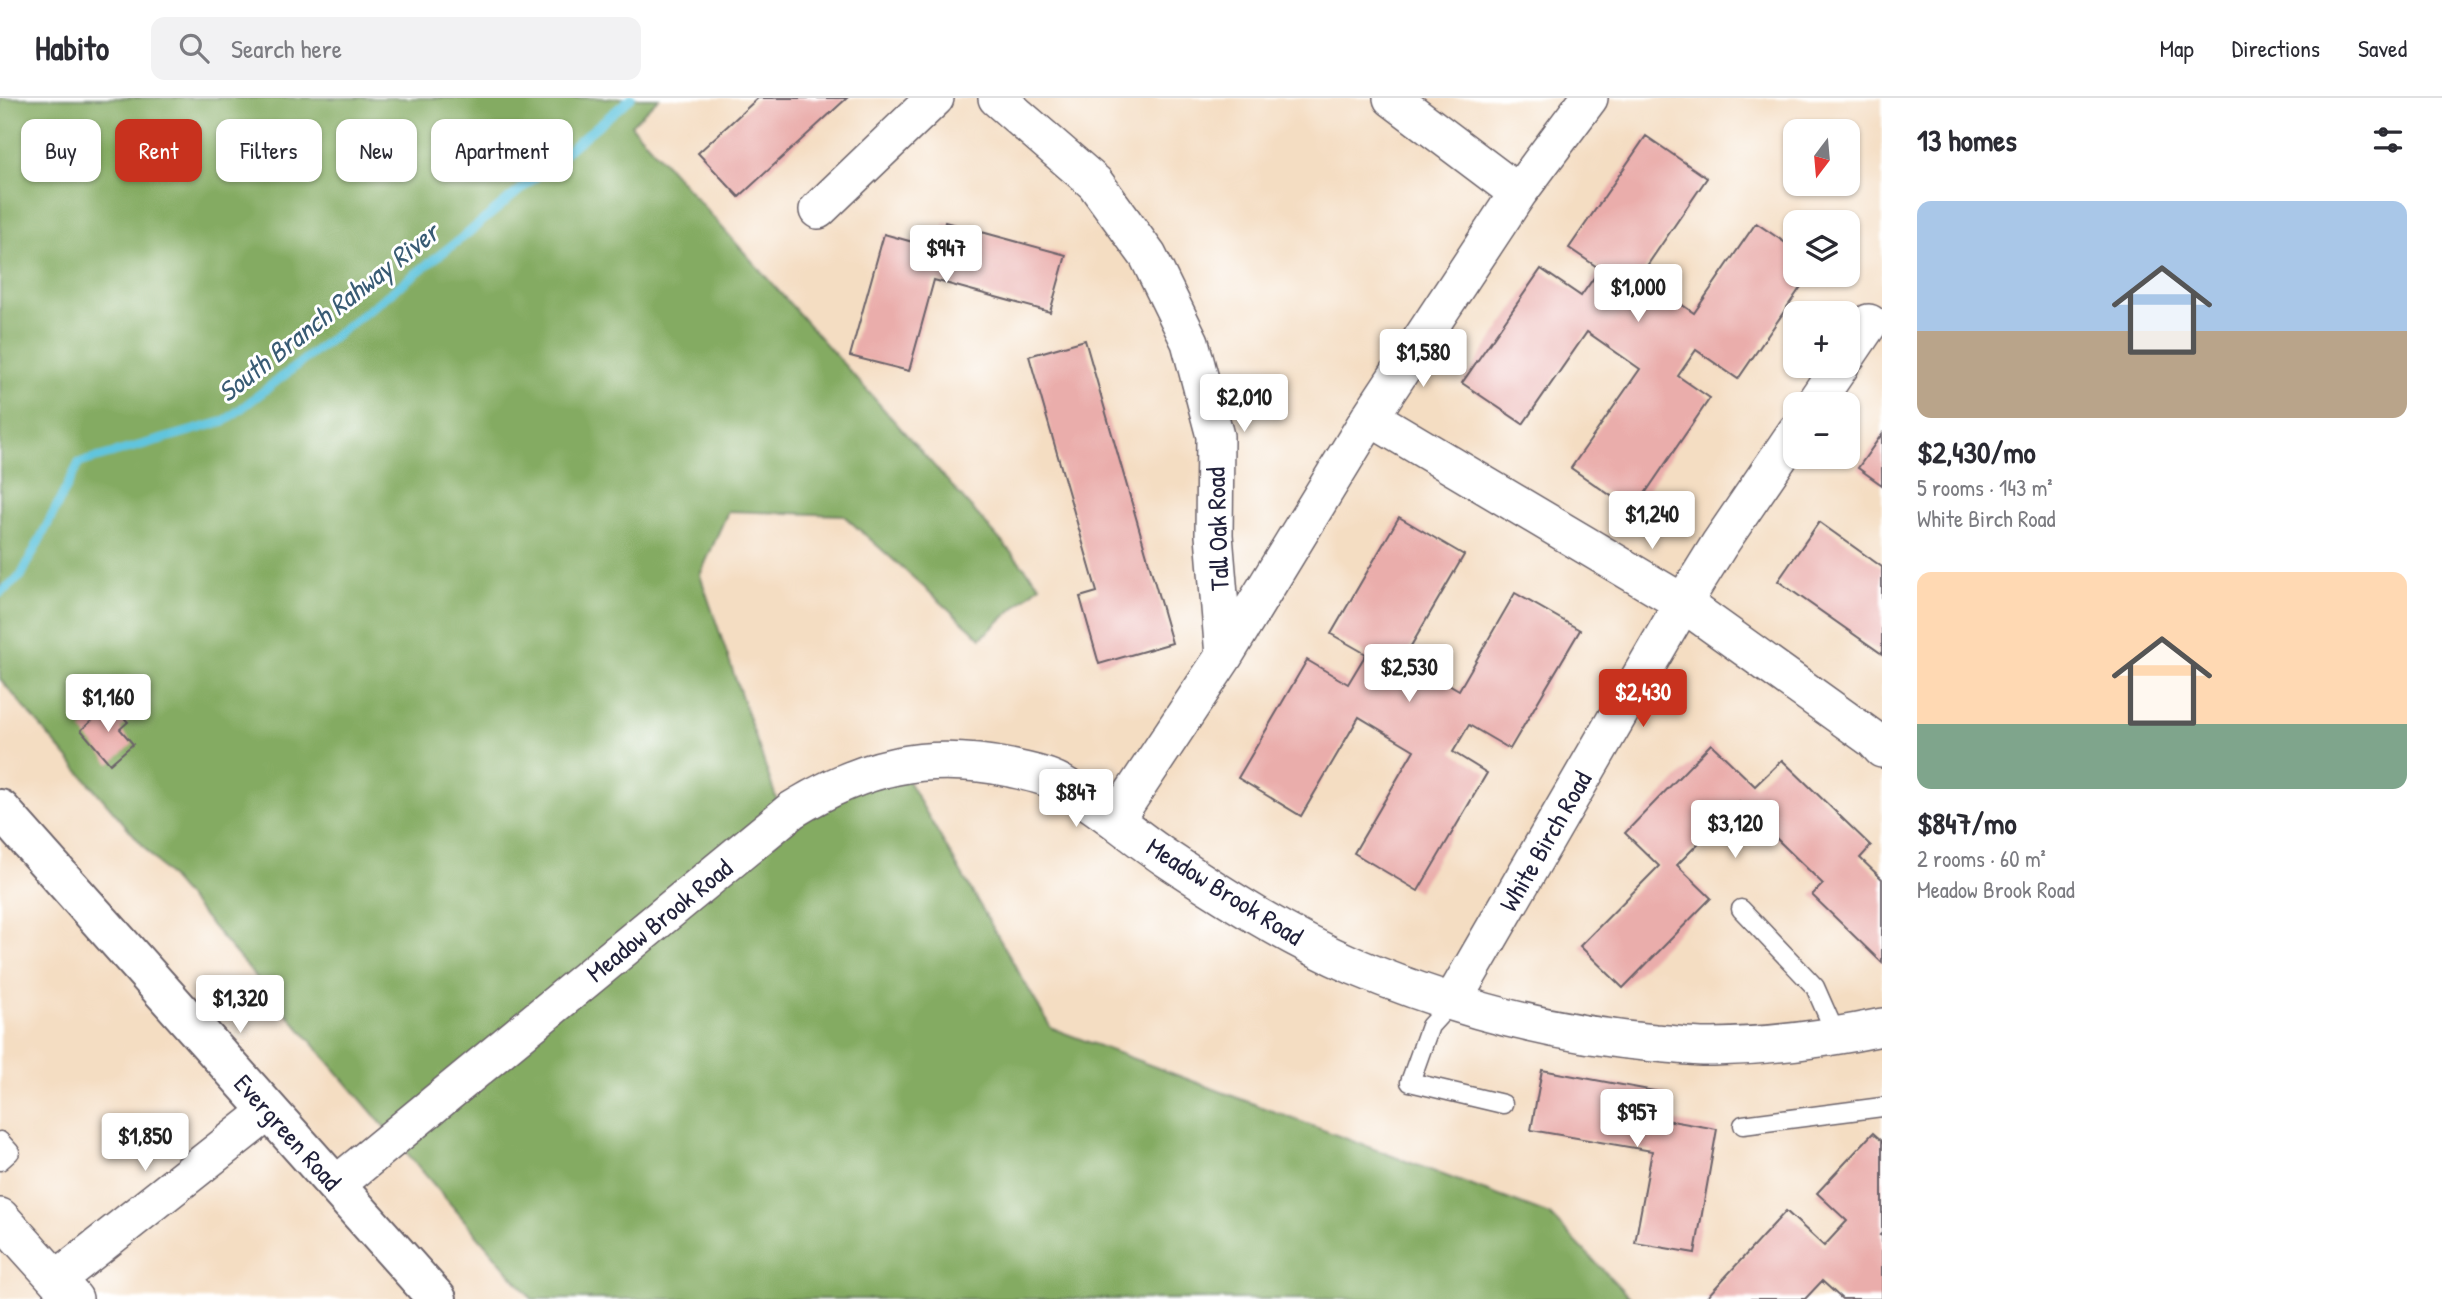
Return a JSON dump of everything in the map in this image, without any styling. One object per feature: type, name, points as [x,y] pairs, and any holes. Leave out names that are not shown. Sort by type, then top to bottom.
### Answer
[{"type":"street","points":[[818,209],[935,98]]},
{"type":"street","name":"Tall Oak Road","points":[[997,98],[1095,183],[1148,256],[1191,342],[1215,436],[1214,536],[1224,656]]},
{"type":"street","points":[[1392,98],[1518,192]]},
{"type":"street","name":"Tall Oak Road","points":[[1115,820],[1224,656],[1370,417],[1518,192],[1589,98]]},
{"type":"street","points":[[1860,336],[1869,323]]},
{"type":"street","points":[[1370,417],[1683,603],[1874,740],[1882,749]]},
{"type":"street","name":"White Birch Road","points":[[1452,1002],[1683,603],[1783,452]]},
{"type":"street","name":"Meadow Brook Road","points":[[336,1185],[792,810],[845,782],[900,764],[949,761],[989,764],[1034,773],[1059,782],[1215,890],[1313,946],[1355,966],[1452,1002],[1576,1033],[1710,1047],[1837,1037],[1882,1027]]},
{"type":"street","name":"Evergreen Road","points":[[0,809],[437,1299]]},
{"type":"street","points":[[0,1217],[65,1289],[268,1112]]},
{"type":"lane","points":[[1741,909],[1815,987],[1837,1037]]},
{"type":"lane","points":[[1452,1002],[1430,1026],[1410,1083],[1503,1104]]},
{"type":"lane","points":[[1743,1125],[1882,1107]]},
{"type":"lane","points":[[0,1141],[10,1152],[0,1161]]},
{"type":"green space","points":[[0,98],[659,98],[631,125],[1040,585],[981,638],[843,515],[728,511],[700,575],[783,818],[901,769],[1051,1028],[1550,1215],[1631,1299],[532,1299],[0,679]]},
{"type":"building","points":[[758,98],[847,98],[739,197],[698,153]]},
{"type":"building","points":[[1646,136],[1707,178],[1640,276],[1694,313],[1756,223],[1783,241],[1783,287],[1801,287],[1791,301],[1783,301],[1783,313],[1738,379],[1696,350],[1678,376],[1710,398],[1633,511],[1571,468],[1640,369],[1587,332],[1523,424],[1462,383],[1541,269],[1581,296],[1600,269],[1569,248]]},
{"type":"building","points":[[945,222],[1066,255],[1050,312],[934,280],[909,371],[850,356],[884,234],[938,249]]},
{"type":"building","points":[[1085,340],[1172,643],[1099,664],[1080,597],[1097,592],[1029,356]]},
{"type":"building","points":[[1882,434],[1882,485],[1859,469]]},
{"type":"building","points":[[1399,517],[1464,555],[1404,658],[1459,690],[1515,593],[1580,630],[1510,749],[1469,725],[1453,752],[1487,773],[1418,891],[1354,853],[1414,750],[1359,717],[1301,816],[1238,778],[1307,660],[1348,684],[1366,654],[1331,634]]},
{"type":"building","points":[[1819,522],[1882,567],[1882,654],[1778,581]]},
{"type":"building","points":[[111,704],[128,722],[120,729],[133,744],[110,764],[81,730]]},
{"type":"building","points":[[1711,744],[1755,786],[1782,760],[1871,846],[1860,858],[1882,879],[1882,963],[1812,895],[1823,884],[1739,802],[1677,865],[1711,898],[1623,988],[1580,946],[1659,866],[1625,833]]},
{"type":"building","points":[[1542,1070],[1665,1093],[1660,1119],[1717,1129],[1695,1253],[1635,1243],[1652,1151],[1531,1130]]},
{"type":"building","points":[[1873,1133],[1882,1141],[1882,1299],[1842,1299],[1822,1281],[1805,1299],[1705,1299],[1786,1211],[1824,1246],[1847,1221],[1817,1193]]},
{"type":"waterway","name":"South Branch Rahway River","points":[[0,593],[21,576],[79,463],[225,421],[468,233],[631,98]]}]
